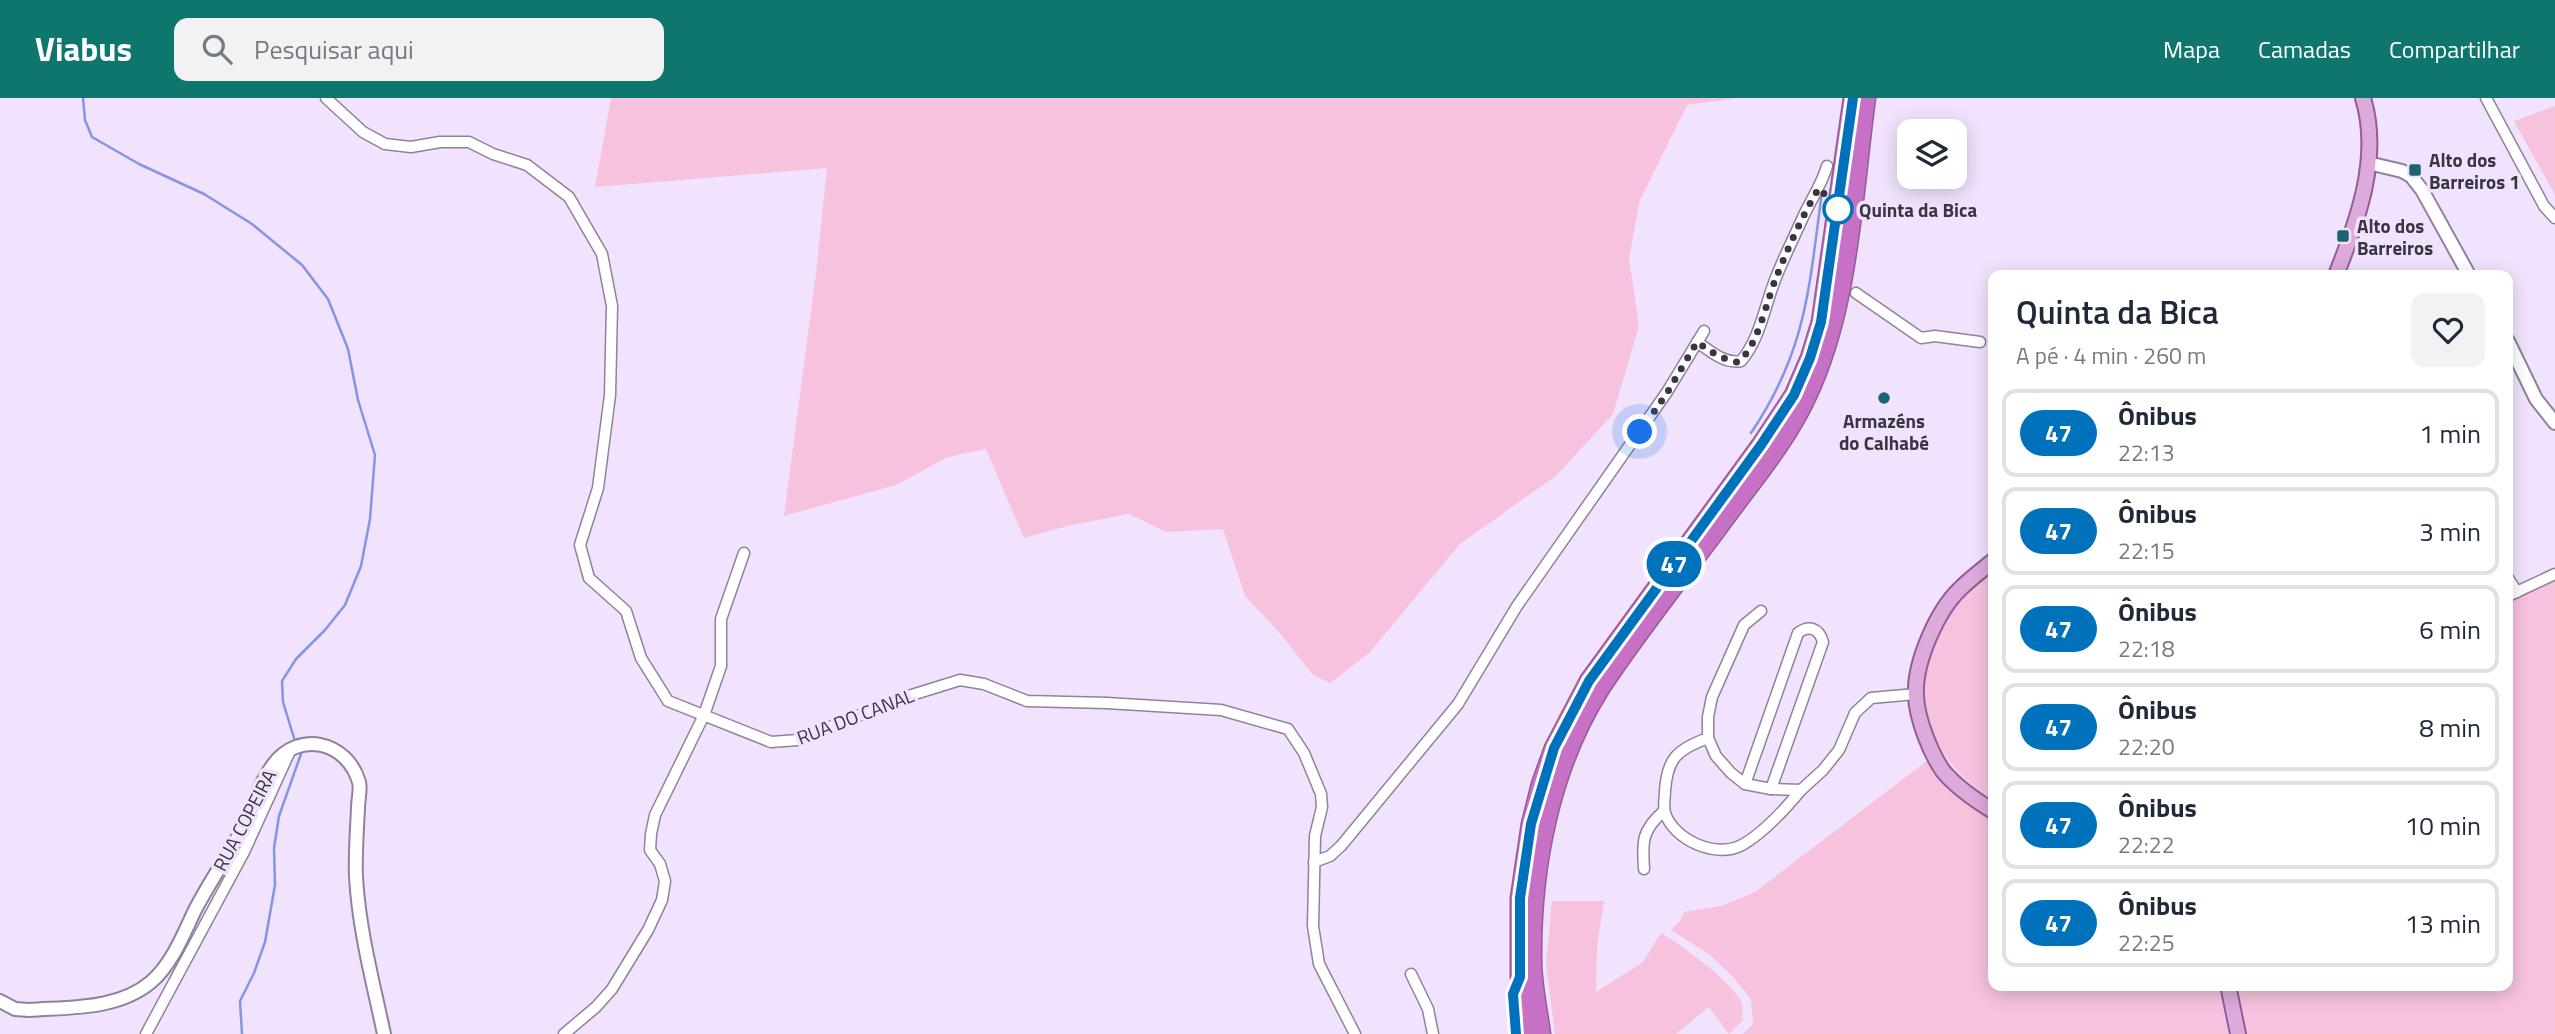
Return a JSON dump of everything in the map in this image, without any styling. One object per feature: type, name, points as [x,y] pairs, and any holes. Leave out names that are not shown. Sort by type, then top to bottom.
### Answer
[{"type":"highway","points":[[1528,1034],[1520,977],[1520,898],[1531,824],[1541,785],[1554,748],[1589,681],[1761,445],[1794,395],[1810,358],[1821,322],[1853,98]]},
{"type":"highway","points":[[1541,1034],[1532,963],[1533,900],[1544,827],[1567,754],[1600,688],[1772,452],[1805,400],[1833,325],[1866,98]]},
{"type":"main road","points":[[2338,270],[2366,185],[2370,130],[2363,98]]},
{"type":"main road","points":[[2368,163],[2412,176],[2466,270]]},
{"type":"main road","points":[[2513,351],[2536,399],[2555,423]]},
{"type":"main road","points":[[1988,565],[1959,589],[1946,606],[1929,637],[1920,666],[1916,694],[1920,718],[1942,769],[1956,786],[1988,808]]},
{"type":"main road","name":"RUA COPEIRA","points":[[0,1001],[15,1009],[29,1010],[113,1002],[152,982],[176,948],[242,830],[273,764],[303,742],[320,743],[332,747],[346,759],[359,783],[356,848],[358,904],[384,1034]]},
{"type":"main road","points":[[2229,991],[2238,1034]]},
{"type":"street","name":"RUA DO CANAL","points":[[326,98],[373,139],[400,147],[468,142],[527,165],[569,197],[602,254],[612,306],[610,396],[598,488],[580,545],[589,578],[626,611],[641,658],[668,701],[771,742],[799,740],[902,698],[960,680],[984,684],[1027,701],[1221,710],[1288,729],[1304,752],[1321,794],[1322,807],[1315,836],[1313,926],[1319,964],[1355,1034]]},
{"type":"street","points":[[2486,98],[2544,206],[2555,218]]},
{"type":"street","points":[[1697,342],[1716,355],[1733,362],[1744,357],[1756,333],[1777,275],[1827,166]]},
{"type":"street","points":[[1856,293],[1922,338],[1935,336],[1980,342]]},
{"type":"street","points":[[1314,862],[1330,856],[1341,846],[1458,704],[1517,606],[1667,393],[1704,331]]},
{"type":"street","points":[[564,1034],[596,1007],[612,989],[648,930],[662,900],[665,881],[660,864],[650,850],[650,834],[655,815],[704,715],[721,666],[721,619],[744,553]]},
{"type":"street","points":[[2513,594],[2555,574]]},
{"type":"street","points":[[1760,611],[1744,625],[1712,697],[1708,738],[1716,756],[1745,784],[1771,789],[1801,790]]},
{"type":"street","points":[[1745,784],[1798,633],[1805,628],[1814,628],[1821,633],[1823,642],[1771,789]]},
{"type":"street","points":[[1708,738],[1680,752],[1670,763],[1664,811],[1690,841],[1710,848],[1741,846],[1823,770],[1839,750],[1855,713],[1871,698],[1916,694]]},
{"type":"street","points":[[146,1034],[244,852],[290,750]]},
{"type":"street","points":[[1644,869],[1643,841],[1646,832],[1650,824],[1664,811]]},
{"type":"street","points":[[1411,974],[1428,1009],[1433,1034]]},
{"type":"shaded area","points":[[611,98],[1737,98],[1687,105],[1640,200],[1629,258],[1639,326],[1613,414],[1557,475],[1460,544],[1369,653],[1330,683],[1313,675],[1278,631],[1245,596],[1223,529],[1166,532],[1129,514],[1071,525],[1024,538],[986,449],[948,457],[896,485],[784,516],[827,168],[595,187]]},
{"type":"shaded area","points":[[2555,106],[2555,195],[2514,121]]},
{"type":"shaded area","points":[[1988,575],[1988,797],[1967,781],[1937,742],[1926,711],[1924,695],[1926,670],[1935,642],[1956,605]]},
{"type":"shaded area","points":[[2555,579],[2555,1034],[2245,1034],[2237,991],[2513,991],[2513,600]]},
{"type":"shaded area","points":[[1928,760],[1947,788],[1988,818],[1988,991],[2220,991],[2228,1034],[1743,1034],[1753,1024],[1751,999],[1710,955],[1671,930],[1684,912],[1722,906],[1755,892]]},
{"type":"shaded area","points":[[1552,901],[1604,901],[1597,947],[1596,992],[1643,962],[1661,933],[1718,975],[1737,994],[1742,1003],[1743,1020],[1729,1034],[1709,1007],[1676,1034],[1555,1034],[1546,965]]},
{"type":"waterway","points":[[83,98],[85,120],[92,137],[139,164],[204,194],[252,224],[302,265],[328,299],[348,349],[358,400],[375,455],[370,519],[361,566],[345,605],[296,659],[282,681],[283,702],[294,738]]},
{"type":"waterway","points":[[1751,433],[1770,403],[1795,345],[1809,288],[1822,192]]},
{"type":"waterway","points":[[242,1034],[240,1001],[265,942],[275,885],[274,848],[279,816],[301,754]]},
{"type":"bus line","name":"47","points":[[1516,1034],[1513,994],[1520,977],[1520,898],[1531,824],[1554,748],[1589,681],[1761,445],[1794,395],[1810,358],[1821,322],[1853,98]]},
{"type":"place","name":"Alto dos Barreiros 1","points":[[2415,170]]},
{"type":"place","name":"Quinta da Bica","points":[[1838,209]]},
{"type":"place","name":"Alto dos Barreiros","points":[[2343,236]]},
{"type":"place","name":"Armazéns do Calhabé","points":[[1884,398]]},
{"type":"route","points":[[1640,432],[1697,342],[1716,355],[1733,362],[1741,361],[1748,352],[1777,275],[1819,188],[1838,209]]}]
